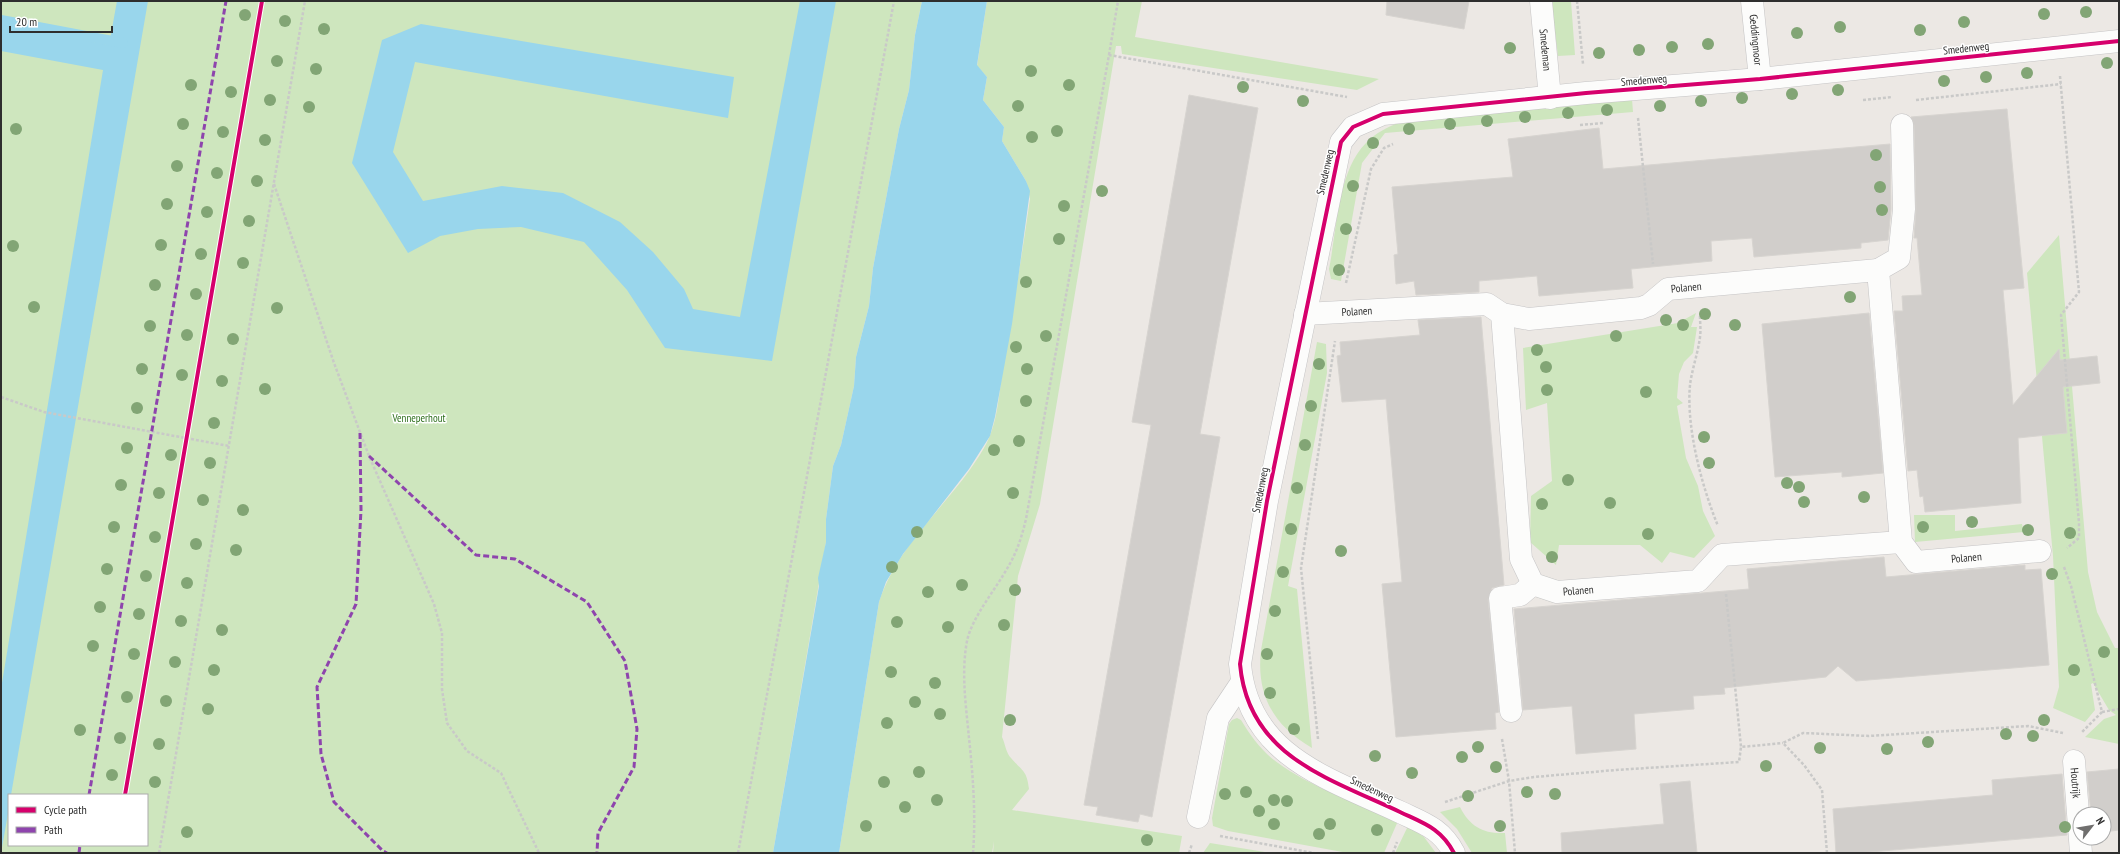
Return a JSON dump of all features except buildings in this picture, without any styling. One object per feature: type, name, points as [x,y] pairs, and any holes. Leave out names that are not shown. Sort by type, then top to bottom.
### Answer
[{"type":"street","name":"Smedeman","points":[[1541,1],[1550,98]]},
{"type":"street","name":"Geddingmoor","points":[[1752,1],[1760,79]]},
{"type":"street","name":"Smedenweg","points":[[1454,853],[1435,828],[1313,771],[1286,754],[1267,736],[1251,709],[1242,682],[1240,664],[1267,501],[1341,142],[1354,127],[1383,114],[1550,98],[1586,93],[1760,79],[2119,41]]},
{"type":"street","name":"Polanen","points":[[1305,314],[1487,304],[1502,314],[1529,319],[1641,308],[1649,305],[1668,289],[1878,270],[1899,258],[1904,209],[1902,125]]},
{"type":"street","points":[[1722,555],[1901,542],[1878,270]]},
{"type":"street","points":[[1502,314],[1521,559],[1533,584],[1520,595],[1500,598],[1510,711]]},
{"type":"street","name":"Polanen","points":[[1901,542],[1916,562],[2049,552]]},
{"type":"street","name":"Polanen","points":[[1533,584],[1557,592],[1698,581],[1722,555]]},
{"type":"street","points":[[1198,817],[1218,718],[1242,682]]},
{"type":"street","name":"Houtrijk","points":[[2074,760],[2081,853]]},
{"type":"path","points":[[159,853],[305,1]]},
{"type":"path","points":[[738,853],[894,1]]},
{"type":"path","points":[[973,853],[975,829],[974,784],[964,691],[964,662],[968,639],[982,608],[1008,567],[1019,545],[1026,519],[1118,1]]},
{"type":"path","points":[[1577,1],[1586,93]]},
{"type":"path","points":[[2057,47],[2079,292],[2061,315],[2079,523],[2079,538],[2070,547],[2049,552],[2071,586],[2102,712]]},
{"type":"path","points":[[1109,56],[1352,98],[1383,114]]},
{"type":"path","points":[[1915,100],[2061,84]]},
{"type":"path","points":[[1637,89],[1638,120],[1654,274],[1649,305]]},
{"type":"path","points":[[273,183],[334,363],[369,456],[434,604],[442,633],[442,689],[447,723],[467,751],[502,773],[539,853]]},
{"type":"path","points":[[1509,781],[1534,776],[1739,762],[1741,747],[1718,526],[1708,502],[1698,462],[1691,420],[1690,386],[1700,336],[1699,286]]},
{"type":"path","points":[[1,397],[44,412],[145,429],[186,440],[228,446]]},
{"type":"path","points":[[186,440],[187,432]]},
{"type":"path","points":[[2074,760],[2078,736],[2102,712],[2119,708]]},
{"type":"path","points":[[1510,711],[1501,732],[1509,781],[1515,853]]},
{"type":"path","points":[[1741,747],[1783,743],[1803,733],[1869,736],[2028,726],[2078,736]]},
{"type":"path","points":[[1783,743],[1804,764],[1822,790],[1827,853]]},
{"type":"path","points":[[1217,835],[1314,853]]},
{"type":"path","points":[[1189,853],[1193,838]]},
{"type":"green space","name":"Venneperhout","points":[[1,1],[922,1],[915,35],[909,90],[899,129],[873,268],[869,306],[856,357],[854,386],[841,445],[833,466],[826,519],[826,542],[773,853],[1,853]]},
{"type":"green space","points":[[987,1],[1142,1],[1135,37],[1379,79],[1357,90],[1122,54],[1121,46],[1116,46],[1040,504],[1018,576],[1002,737],[1009,756],[1025,774],[1029,789],[1012,810],[1182,836],[1179,853],[993,853],[994,841],[992,853],[839,853],[879,602],[888,580],[899,560],[927,522],[971,468],[984,448],[989,439],[997,408],[1030,199],[1026,181],[1002,141],[1004,127],[983,100],[987,77],[977,66]]},
{"type":"green space","points":[[1551,1],[1571,1],[1575,55],[1558,56]]},
{"type":"green space","points":[[1632,99],[1633,112],[1385,133],[1362,163],[1341,281],[1331,279],[1329,269],[1344,186],[1356,155],[1373,136],[1400,122]]},
{"type":"green space","points":[[2059,235],[2088,572],[2097,612],[2115,648],[2119,648],[2119,744],[2085,737],[2104,719],[2116,715],[2109,710],[2093,683],[2091,684],[2095,710],[2085,722],[2053,708],[2059,687],[2053,556],[2027,273]]},
{"type":"green space","points":[[1696,313],[1691,327],[1697,327],[1693,353],[1684,362],[1679,374],[1677,398],[1683,403],[1677,406],[1686,458],[1698,486],[1703,511],[1715,536],[1694,558],[1670,552],[1662,563],[1640,545],[1559,545],[1556,565],[1530,542],[1531,496],[1552,481],[1547,403],[1526,410],[1523,348],[1678,323]]},
{"type":"green space","points":[[1317,342],[1326,344],[1327,373],[1288,586],[1297,589],[1312,748],[1298,739],[1277,719],[1265,695],[1261,681],[1260,666],[1261,650]]},
{"type":"green space","points":[[1914,515],[1955,515],[1955,531],[2022,524],[2024,532],[1915,542]]},
{"type":"green space","points":[[1237,718],[1241,720],[1264,751],[1288,770],[1334,794],[1398,821],[1384,853],[1348,853],[1228,831],[1213,826],[1212,818],[1229,724],[1232,720]]},
{"type":"green space","points":[[1460,807],[1468,820],[1478,828],[1491,832],[1505,833],[1507,853],[1472,853],[1457,829],[1440,812]]},
{"type":"green space","points":[[1408,826],[1424,837],[1436,853],[1395,853]]},
{"type":"green space","points":[[1210,843],[1271,853],[1203,853]]},
{"type":"water","points":[[117,1],[148,1],[11,794],[8,794],[8,814],[1,853],[1,689],[103,70],[1,51],[1,24],[109,45]]},
{"type":"water","points":[[800,1],[836,1],[772,361],[665,348],[627,290],[584,242],[521,227],[478,229],[440,236],[408,253],[352,163],[382,40],[421,24],[734,77],[728,118],[415,62],[393,152],[423,201],[502,186],[563,193],[620,222],[653,252],[684,289],[693,309],[740,317]]},
{"type":"water","points":[[922,1],[987,1],[977,65],[987,77],[983,100],[1004,127],[1002,141],[1026,181],[1030,191],[1012,324],[995,417],[990,436],[969,469],[903,554],[886,582],[879,602],[839,853],[773,853],[819,586],[818,578],[826,542],[826,519],[833,466],[841,445],[854,386],[856,357],[869,306],[873,268],[899,129],[909,90],[915,35]]},
{"type":"waterway","points":[[1,20],[123,43]]},
{"type":"marked path","points":[[89,794],[226,1]]},
{"type":"marked path","points":[[360,433],[361,510],[356,604],[317,687],[321,754],[334,802],[383,851],[387,853]]},
{"type":"marked path","points":[[369,456],[476,555],[515,559],[587,602],[625,661],[637,729],[634,767],[598,833],[597,853]]},
{"type":"marked path","points":[[79,853],[80,846]]},
{"type":"cycle path","points":[[125,794],[262,1]]},
{"type":"cycle path","points":[[1454,853],[1443,838],[1431,827],[1320,774],[1296,760],[1275,742],[1258,721],[1246,695],[1240,664],[1267,501],[1341,142],[1353,127],[1383,114],[1586,93],[1760,79],[2119,41]]}]
